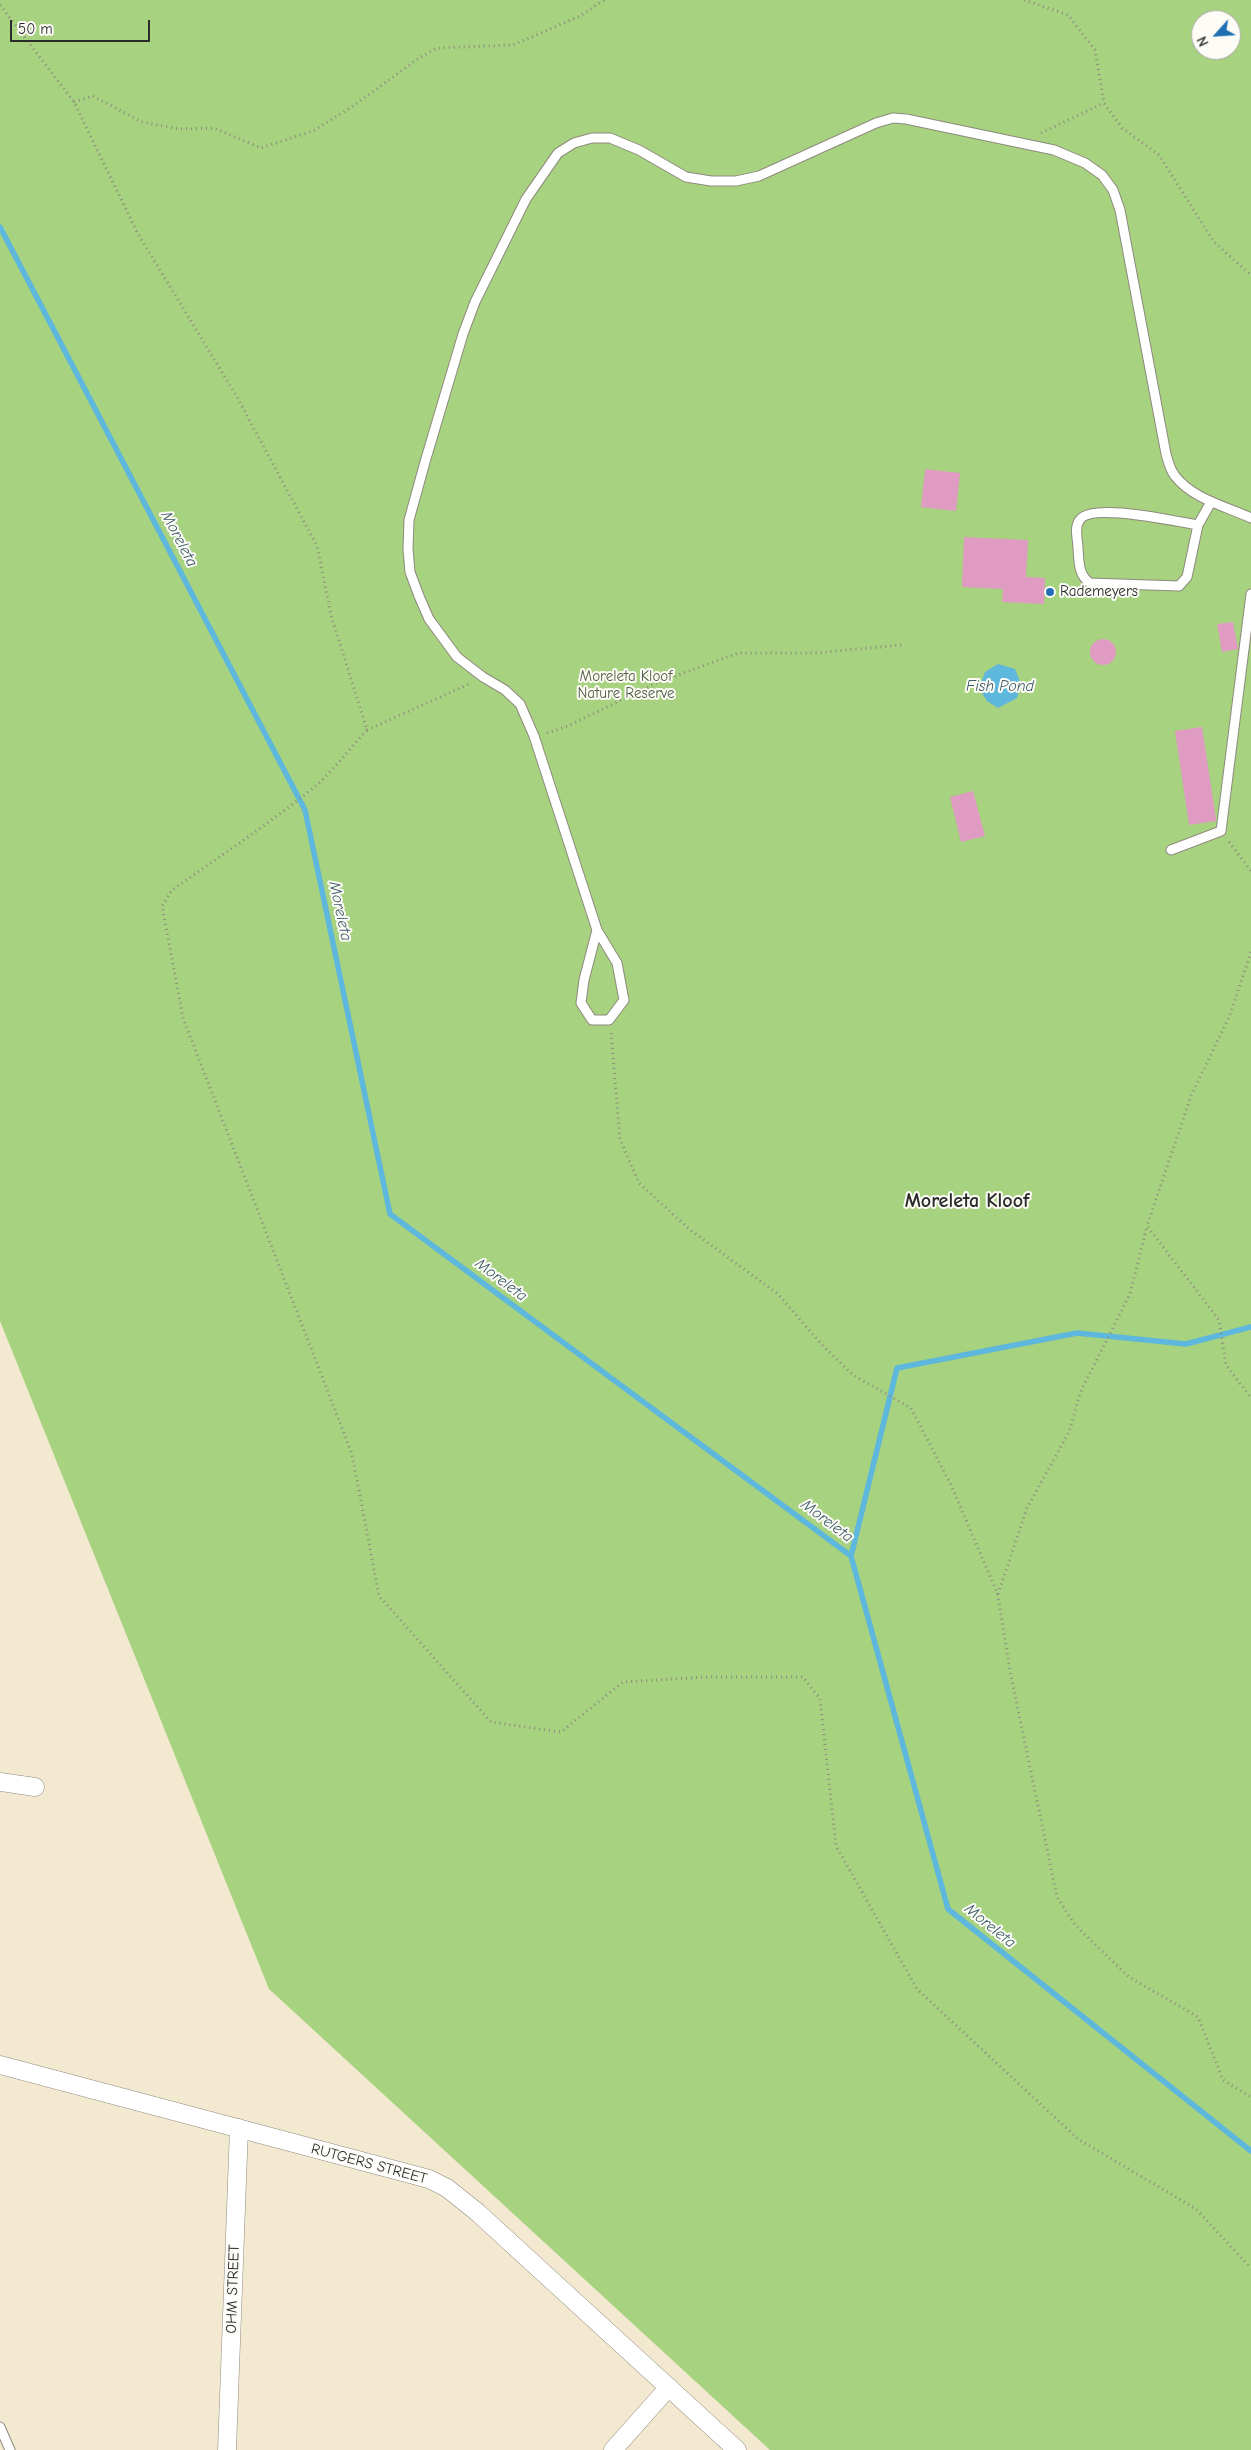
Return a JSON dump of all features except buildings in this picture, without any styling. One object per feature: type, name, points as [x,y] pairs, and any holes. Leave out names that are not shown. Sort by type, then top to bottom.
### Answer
[{"type":"street","points":[[0,1782],[35,1787]]},
{"type":"street","name":"RUTGERS STREET","points":[[0,2065],[429,2179],[447,2188],[477,2212],[737,2450]]},
{"type":"street","name":"OHM STREET","points":[[228,2450],[239,2128]]},
{"type":"street","points":[[613,2450],[669,2387]]},
{"type":"lane","points":[[597,930],[584,980],[581,1003],[592,1020],[609,1020],[624,1000],[617,963],[597,930],[534,736],[520,704],[505,690],[483,677],[457,657],[428,619],[410,572],[408,549],[409,520],[460,344],[475,302],[526,199],[558,154],[574,143],[592,138],[610,138],[639,150],[686,178],[736,181],[759,176],[876,123],[893,118],[906,118],[1022,142],[1054,150],[1084,162],[1102,175],[1113,190],[1120,210],[1166,454],[1173,475],[1189,490],[1211,502],[1251,518]]},
{"type":"lane","points":[[1198,525],[1117,513],[1094,512],[1085,515],[1079,520],[1076,529],[1080,570],[1084,579],[1090,583],[1179,586],[1187,577],[1198,525],[1211,502]]},
{"type":"lane","points":[[1171,850],[1221,831],[1251,594]]},
{"type":"lane","points":[[0,2427],[10,2450]]},
{"type":"path","points":[[74,102],[93,96],[142,122],[179,129],[214,128],[261,148],[313,131],[356,104],[419,58],[437,48],[513,45],[580,16],[604,0]]},
{"type":"path","points":[[1024,0],[1068,15],[1095,50],[1104,103],[1122,128],[1158,155],[1214,242],[1251,275]]},
{"type":"path","points":[[0,5],[74,102],[138,234],[237,397],[317,546],[332,615],[367,730]]},
{"type":"path","points":[[1022,142],[1104,103]]},
{"type":"path","points":[[534,736],[568,726],[654,684],[738,653],[815,653],[902,645]]},
{"type":"path","points":[[483,677],[367,730],[313,788],[290,804],[271,822],[172,890],[162,906],[183,1018],[352,1454],[379,1596],[491,1722],[561,1732],[624,1682],[706,1677],[803,1677],[820,1700],[836,1846],[917,1989],[1078,2139],[1196,2209],[1251,2268]]},
{"type":"path","points":[[1221,831],[1251,871]]},
{"type":"path","points":[[998,1594],[1027,1508],[1069,1432],[1080,1394],[1130,1294],[1147,1226],[1191,1096],[1230,1015],[1251,952]]},
{"type":"path","points":[[609,1020],[620,1139],[639,1183],[689,1229],[778,1294],[822,1345],[853,1375],[911,1408],[952,1485],[998,1594],[1010,1671],[1057,1897],[1076,1924],[1130,1977],[1198,2016],[1223,2080],[1251,2097]]},
{"type":"path","points":[[1147,1226],[1219,1320],[1226,1365],[1251,1398]]},
{"type":"green space","name":"Moreleta Kloof Nature Reserve","points":[[0,0],[1251,0],[1251,2450],[770,2450],[269,1989],[0,1321]]},
{"type":"water","name":"Fish Pond","points":[[998,664],[1015,669],[1021,684],[1017,698],[998,708],[987,701],[979,688],[985,672]]},
{"type":"waterway","name":"Moreleta","points":[[0,227],[305,810],[390,1214],[851,1556],[948,1909],[1251,2151]]},
{"type":"waterway","points":[[851,1556],[897,1368],[1077,1333],[1186,1344],[1251,1327]]},
{"type":"place","name":"Rademeyers","points":[[1050,592]]},
{"type":"district","name":"Moreleta Kloof","points":[[967,1201]]}]
